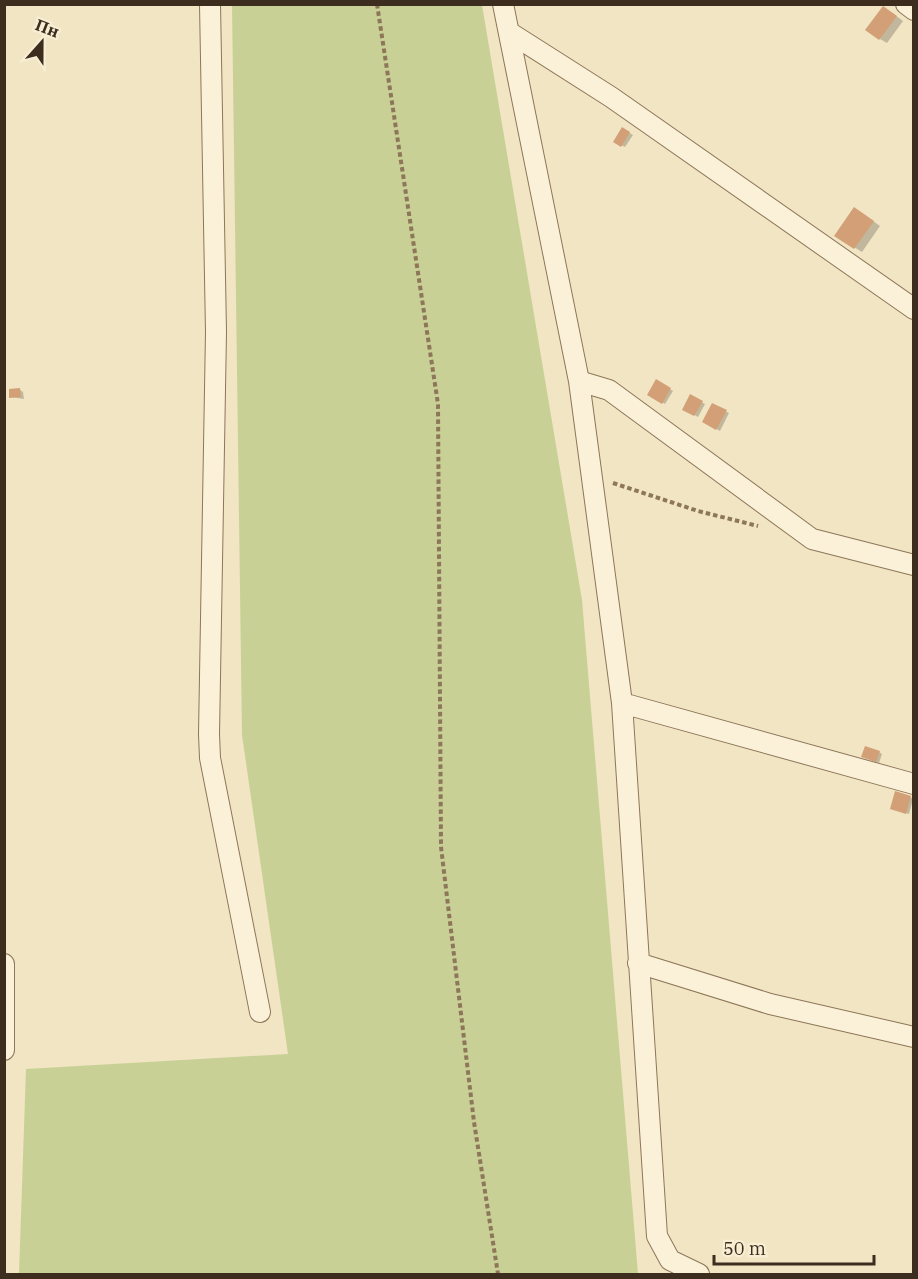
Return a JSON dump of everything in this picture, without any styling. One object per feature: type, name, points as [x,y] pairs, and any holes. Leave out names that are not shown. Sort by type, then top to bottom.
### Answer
[{"type":"street","points":[[210,4],[216,332],[210,758],[260,1012]]},
{"type":"street","points":[[503,4],[512,34],[579,381],[622,703],[657,1236],[670,1260],[699,1275]]},
{"type":"street","points":[[906,4],[914,10]]},
{"type":"street","points":[[512,34],[611,97],[914,309]]},
{"type":"street","points":[[579,381],[609,390],[812,539],[914,565]]},
{"type":"street","points":[[622,703],[914,784]]},
{"type":"street","points":[[638,963],[770,1004],[914,1037]]},
{"type":"street","points":[[4,964],[4,1050]]},
{"type":"path","points":[[377,4],[438,404],[441,847],[474,1122],[498,1275]]},
{"type":"path","points":[[593,476],[698,511],[761,527]]},
{"type":"green space","points":[[232,5],[482,5],[582,600],[638,1274],[19,1274],[26,1069],[288,1054],[242,735]]},
{"type":"building","points":[[883,6],[897,16],[879,40],[865,30]]},
{"type":"building","points":[[622,127],[630,132],[621,147],[613,142]]},
{"type":"building","points":[[854,207],[874,221],[854,249],[834,236]]},
{"type":"building","points":[[656,379],[671,388],[662,404],[647,395]]},
{"type":"building","points":[[20,388],[21,397],[9,398],[9,389]]},
{"type":"building","points":[[690,394],[703,401],[694,416],[682,410]]},
{"type":"building","points":[[712,403],[727,410],[716,430],[702,422]]},
{"type":"building","points":[[865,746],[880,751],[876,762],[861,757]]},
{"type":"building","points":[[895,791],[911,796],[906,814],[890,809]]}]
